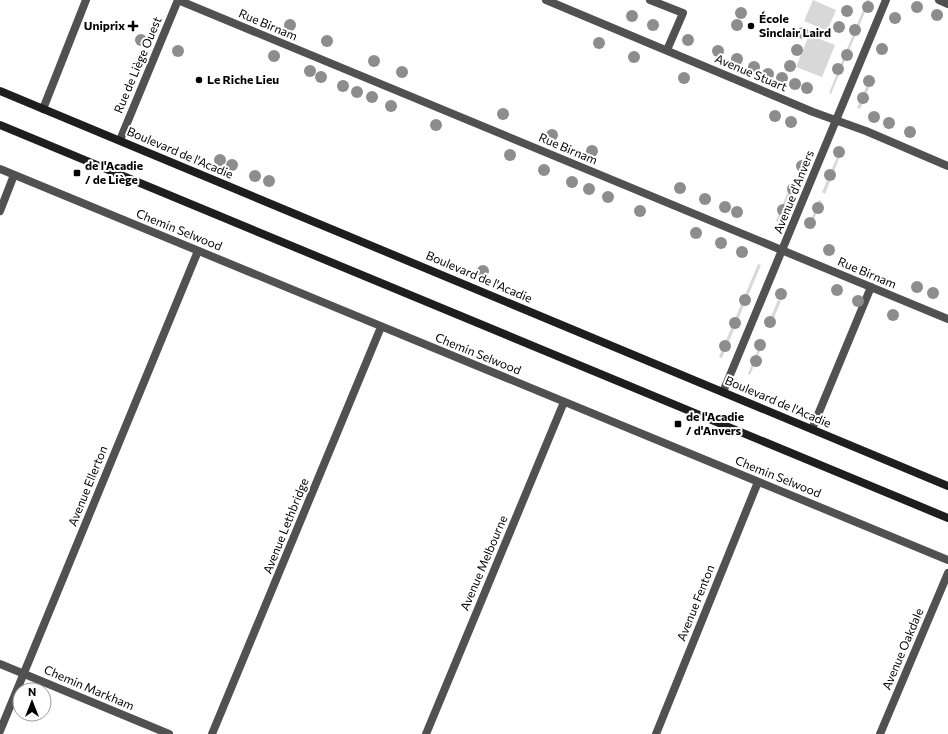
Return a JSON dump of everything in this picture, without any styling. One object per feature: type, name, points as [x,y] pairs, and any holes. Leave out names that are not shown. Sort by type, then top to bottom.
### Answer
[{"type":"main road","name":"Boulevard de l'Acadie","points":[[0,91],[948,486]]},
{"type":"main road","points":[[0,125],[948,518]]},
{"type":"street","points":[[42,109],[86,0]]},
{"type":"street","name":"Rue de Liège Ouest","points":[[120,140],[178,0]]},
{"type":"street","name":"Rue Birnam","points":[[178,0],[948,319]]},
{"type":"street","name":"Avenue Stuart","points":[[546,0],[948,166]]},
{"type":"street","points":[[650,0],[682,14],[667,50]]},
{"type":"street","name":"Avenue d'Anvers","points":[[723,392],[886,0]]},
{"type":"street","points":[[939,0],[948,4]]},
{"type":"street","name":"Chemin Selwood","points":[[0,169],[948,560]]},
{"type":"street","points":[[0,211],[14,175]]},
{"type":"street","name":"Avenue Ellerton","points":[[0,731],[198,250]]},
{"type":"street","points":[[812,430],[871,287]]},
{"type":"street","name":"Avenue Lethbridge","points":[[212,734],[381,326]]},
{"type":"street","name":"Avenue Melbourne","points":[[426,734],[564,402]]},
{"type":"street","name":"Avenue Fenton","points":[[656,734],[758,482]]},
{"type":"street","name":"Avenue Oakdale","points":[[880,734],[948,574]]},
{"type":"street","name":"Chemin Markham","points":[[0,664],[170,734]]},
{"type":"shaded area","points":[[813,0],[836,10],[827,31],[804,21]]},
{"type":"shaded area","points":[[867,0],[870,0],[831,94],[829,93]]},
{"type":"shaded area","points":[[809,35],[835,45],[822,77],[796,67]]},
{"type":"shaded area","points":[[870,78],[873,79],[860,109],[857,108]]},
{"type":"shaded area","points":[[840,150],[842,151],[825,194],[822,192]]},
{"type":"shaded area","points":[[793,179],[795,180],[779,222],[776,221]]},
{"type":"shaded area","points":[[819,200],[822,201],[810,228],[808,227]]},
{"type":"shaded area","points":[[758,264],[761,265],[722,358],[719,357]]},
{"type":"shaded area","points":[[778,300],[781,301],[770,327],[767,326]]},
{"type":"shaded area","points":[[762,339],[764,341],[750,375],[748,374]]},
{"type":"place","name":"Uniprix","points":[[133,26]]},
{"type":"place","name":"École Sinclair Laird","points":[[751,26]]},
{"type":"place","name":"Le Riche Lieu","points":[[199,80]]},
{"type":"place","name":"de l'Acadie / de Liège","points":[[77,173]]},
{"type":"place","name":"de l'Acadie / d'Anvers","points":[[678,424]]}]
